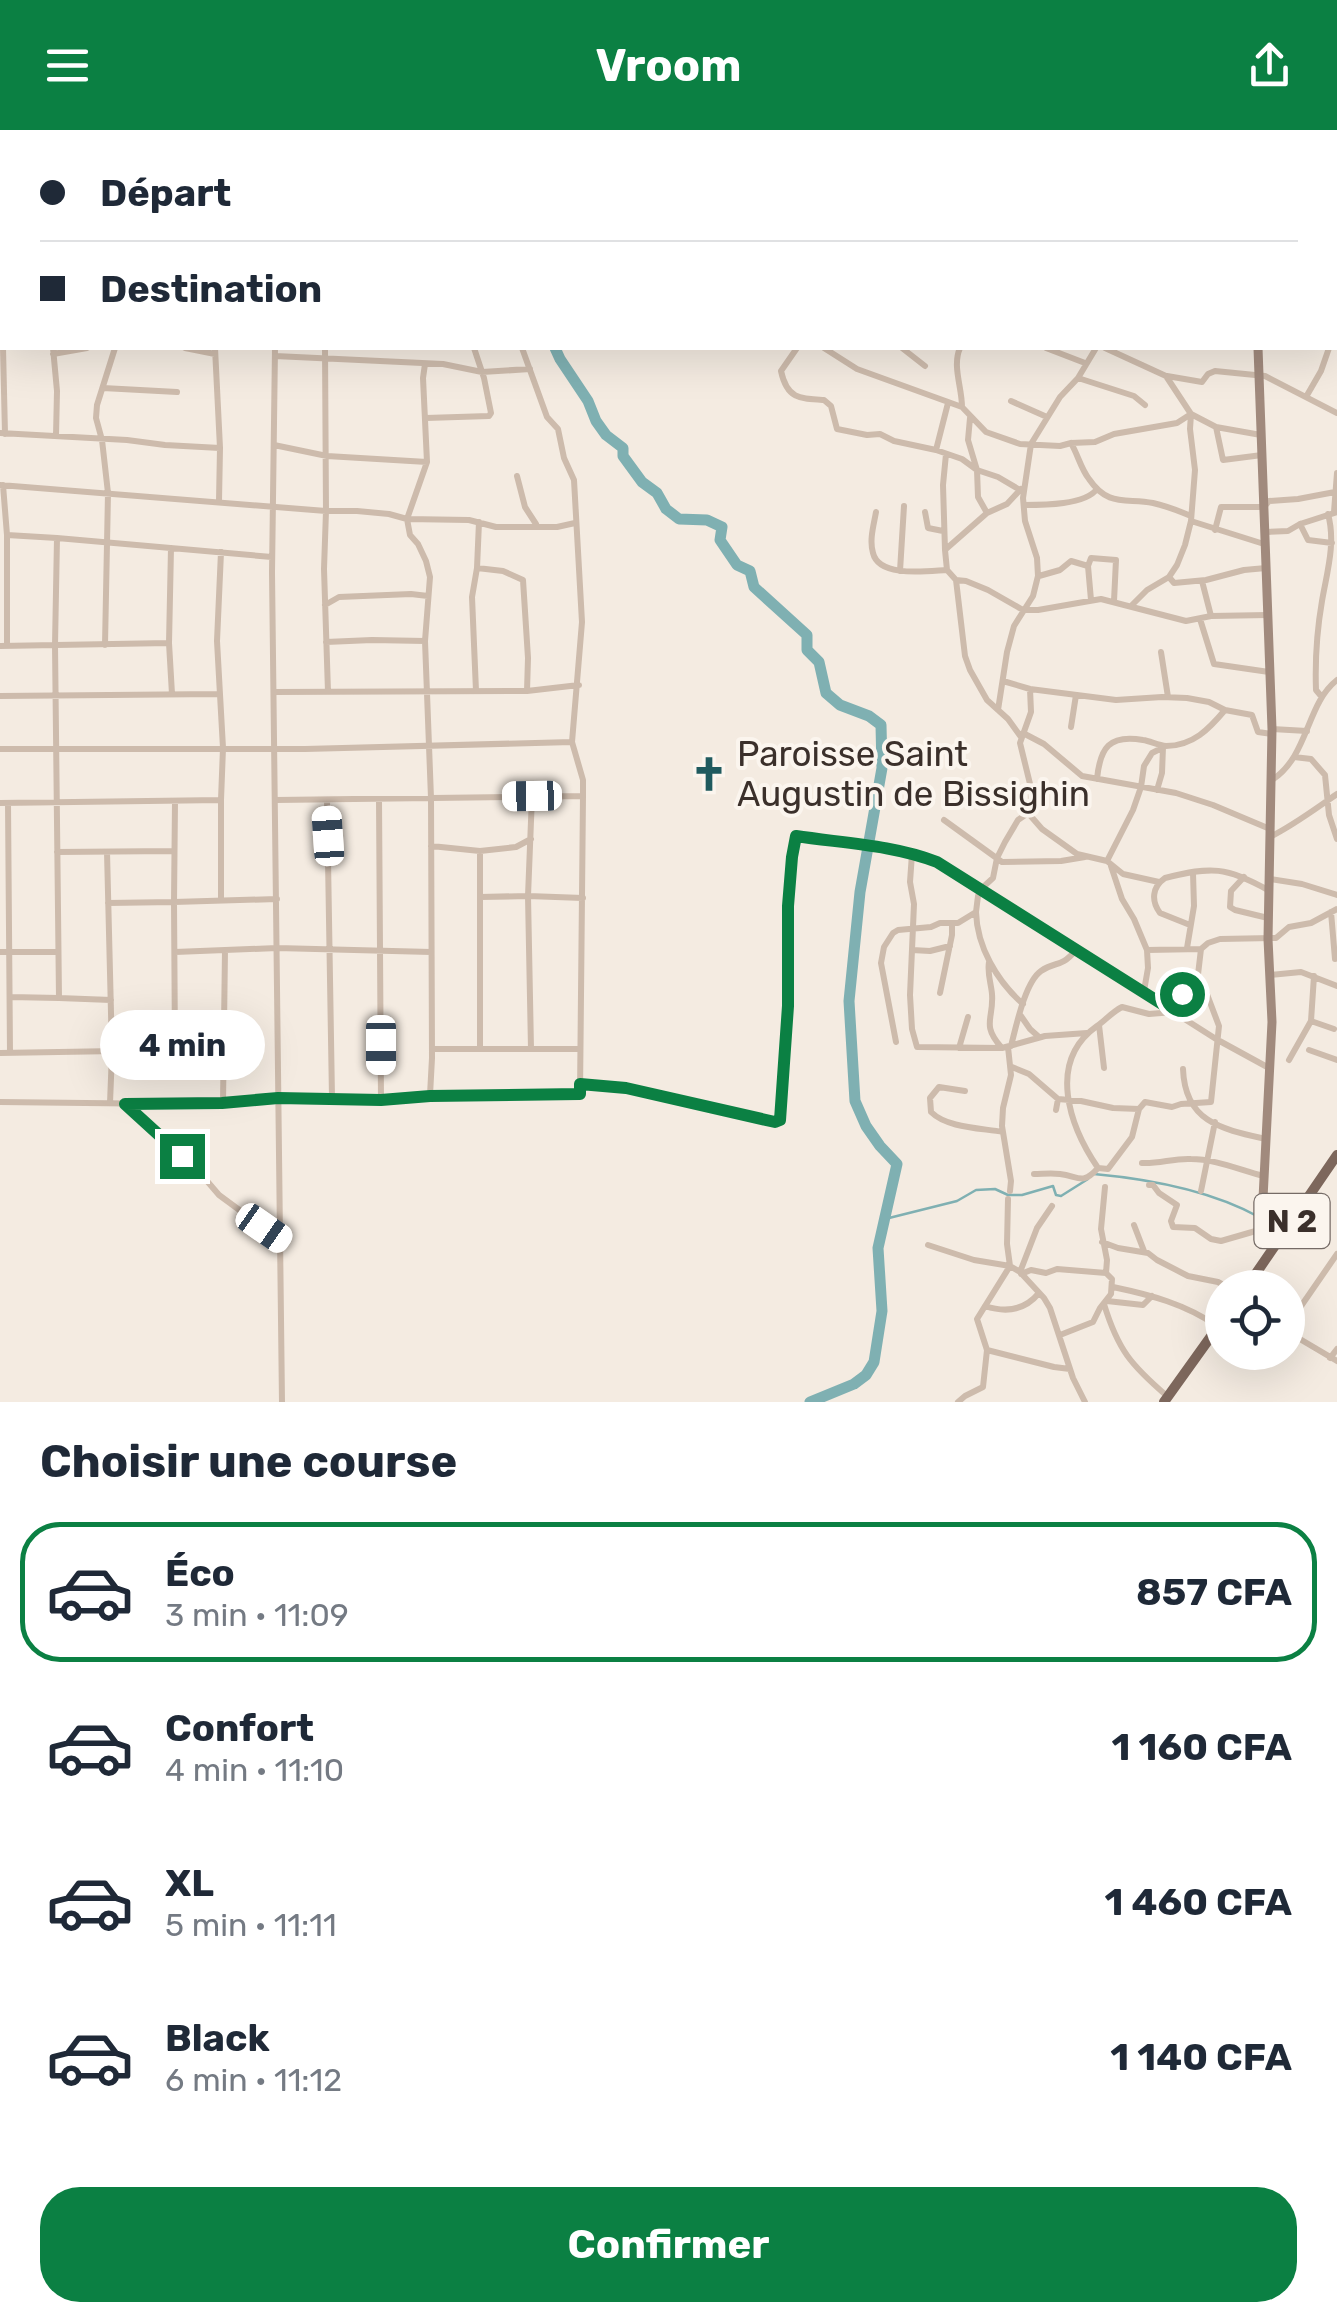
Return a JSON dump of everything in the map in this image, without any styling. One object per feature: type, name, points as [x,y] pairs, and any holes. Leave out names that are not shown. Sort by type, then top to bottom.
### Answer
[{"type":"main road","name":"N 2","points":[[1258,1270],[1337,1155]]},
{"type":"main road","points":[[1166,1399],[1205,1345]]},
{"type":"street","points":[[3,350],[2,434],[220,448]]},
{"type":"street","points":[[105,645],[108,493],[96,418],[115,350]]},
{"type":"street","points":[[215,350],[219,500]]},
{"type":"street","points":[[325,350],[328,692]]},
{"type":"street","points":[[426,418],[489,416],[475,350]]},
{"type":"street","points":[[0,1102],[222,1103],[278,1098],[381,1100],[580,1094],[584,796],[572,742],[582,622],[572,472],[564,458],[558,429],[547,417],[523,350]]},
{"type":"street","points":[[796,350],[781,371],[787,388],[792,395],[804,399],[824,400],[831,406],[837,429],[880,434],[894,442],[936,450],[1022,487]]},
{"type":"street","points":[[827,350],[857,369],[962,408],[980,428],[1020,444],[1060,446],[1095,442],[1114,434],[1177,423],[1191,414]]},
{"type":"street","points":[[905,350],[926,366]]},
{"type":"street","points":[[960,350],[956,366],[962,408]]},
{"type":"street","points":[[1051,350],[1085,363]]},
{"type":"street","points":[[998,710],[1009,642],[1038,576],[1037,558],[1025,521],[1022,487],[1031,444],[1095,350]]},
{"type":"street","points":[[1110,350],[1166,376],[1189,382],[1202,382],[1215,371],[1271,378],[1337,413]]},
{"type":"street","points":[[1258,350],[1272,731],[1268,884],[1272,1022],[1262,1218],[1276,1243]]},
{"type":"street","points":[[1306,396],[1328,350]]},
{"type":"street","points":[[53,351],[56,436]]},
{"type":"street","points":[[282,1402],[272,558],[275,352],[325,359],[443,364],[482,372],[530,369]]},
{"type":"street","points":[[425,364],[427,462],[407,520],[430,576],[425,642],[432,798],[430,1096]]},
{"type":"street","points":[[1166,376],[1191,414],[1216,427],[1261,435]]},
{"type":"street","points":[[1078,378],[1134,396],[1146,405]]},
{"type":"street","points":[[103,388],[178,392]]},
{"type":"street","points":[[1012,401],[1047,417]]},
{"type":"street","points":[[936,450],[948,403]]},
{"type":"street","points":[[1130,606],[1147,590],[1169,578],[1186,545],[1196,470],[1190,439],[1191,414]]},
{"type":"street","points":[[970,417],[968,440],[977,470],[978,498],[987,513]]},
{"type":"street","points":[[1216,427],[1223,460],[1262,454]]},
{"type":"street","points":[[1071,443],[1086,476],[1113,500],[1154,504],[1215,530],[1266,544]]},
{"type":"street","points":[[274,445],[327,456],[427,462]]},
{"type":"street","points":[[946,454],[943,531],[947,570],[956,580],[966,656],[987,700],[1022,735],[1044,744],[1077,774],[1176,793],[1213,805],[1270,833],[1295,824],[1337,794]]},
{"type":"street","points":[[1321,696],[1316,688],[1319,635],[1337,473]]},
{"type":"street","points":[[517,476],[525,507],[537,526]]},
{"type":"street","points":[[169,643],[4,646],[6,535],[1,485],[357,511],[407,520],[447,519],[496,527],[575,524]]},
{"type":"street","points":[[945,550],[987,513],[1007,504],[1022,487]]},
{"type":"street","points":[[1024,505],[1061,504],[1090,496],[1097,489]]},
{"type":"street","points":[[1264,507],[1269,501],[1316,494],[1335,498]]},
{"type":"street","points":[[900,571],[904,506]]},
{"type":"street","points":[[1215,530],[1220,507],[1264,507]]},
{"type":"street","points":[[876,512],[872,544],[873,555],[880,564],[900,571],[947,570]]},
{"type":"street","points":[[925,512],[928,528],[943,531]]},
{"type":"street","points":[[1265,532],[1288,532],[1333,513]]},
{"type":"street","points":[[476,691],[472,598],[479,522]]},
{"type":"street","points":[[1300,524],[1308,540],[1332,543]]},
{"type":"street","points":[[6,535],[272,558]]},
{"type":"street","points":[[57,538],[59,998]]},
{"type":"street","points":[[171,548],[172,694]]},
{"type":"street","points":[[220,900],[222,748],[217,636],[221,552]]},
{"type":"street","points":[[1091,600],[1090,558],[1116,560],[1114,601]]},
{"type":"street","points":[[1038,576],[1060,570],[1071,562],[1088,566]]},
{"type":"street","points":[[476,568],[504,571],[523,580],[527,692]]},
{"type":"street","points":[[1169,578],[1174,583],[1202,581],[1267,568]]},
{"type":"street","points":[[956,580],[988,590],[1023,610],[1091,600],[1114,601],[1184,621],[1211,616],[1269,615]]},
{"type":"street","points":[[1202,581],[1211,616]]},
{"type":"street","points":[[325,605],[339,597],[428,596]]},
{"type":"street","points":[[1200,619],[1211,662],[1271,672]]},
{"type":"street","points":[[326,642],[425,642]]},
{"type":"street","points":[[1161,652],[1168,697]]},
{"type":"street","points":[[1003,682],[1122,701],[1168,697],[1209,702],[1252,715],[1258,732],[1308,731]]},
{"type":"street","points":[[1272,780],[1284,772],[1294,757],[1321,696],[1334,684]]},
{"type":"street","points":[[274,692],[527,692],[579,685]]},
{"type":"street","points":[[1007,1047],[992,1037],[988,1025],[992,995],[976,903],[981,889],[993,878],[997,858],[1014,827],[1028,812],[1032,792],[1021,750],[1031,712],[1030,689]]},
{"type":"street","points":[[0,696],[218,694]]},
{"type":"street","points":[[1071,727],[1076,695]]},
{"type":"street","points":[[1144,992],[1147,950],[1109,863],[1152,753],[1201,736],[1226,710]]},
{"type":"street","points":[[1097,779],[1100,756],[1113,742],[1142,740],[1163,747]]},
{"type":"street","points":[[0,750],[572,742]]},
{"type":"street","points":[[1157,790],[1163,747]]},
{"type":"street","points":[[1294,757],[1311,759],[1323,772],[1337,839]]},
{"type":"street","points":[[531,1048],[528,896],[532,796]]},
{"type":"street","points":[[276,800],[584,796]]},
{"type":"street","points":[[379,798],[381,1100]]},
{"type":"street","points":[[10,1053],[10,997],[4,952],[4,803],[221,800]]},
{"type":"street","points":[[326,800],[332,1098]]},
{"type":"street","points":[[175,802],[175,1050]]},
{"type":"street","points":[[1028,812],[1068,849],[1109,863],[1123,874],[1159,882],[1172,876],[1222,870],[1268,884],[1302,884],[1337,895]]},
{"type":"street","points":[[944,820],[1005,863],[1085,857]]},
{"type":"street","points":[[580,1084],[617,1086],[780,1120],[788,1006],[788,906],[796,836],[912,854],[937,862],[1269,1068]]},
{"type":"street","points":[[432,846],[480,851],[516,847],[531,839]]},
{"type":"street","points":[[58,852],[173,851]]},
{"type":"street","points":[[480,851],[480,1048]]},
{"type":"street","points":[[108,852],[110,1103]]},
{"type":"street","points":[[912,854],[910,1013],[916,1045],[1007,1047],[1040,1038],[1087,1033]]},
{"type":"street","points":[[1187,948],[1194,906],[1193,873]]},
{"type":"street","points":[[1244,877],[1231,891],[1230,907],[1268,918]]},
{"type":"street","points":[[1159,882],[1154,894],[1157,909],[1190,925]]},
{"type":"street","points":[[480,897],[583,898]]},
{"type":"street","points":[[108,903],[277,899]]},
{"type":"street","points":[[1147,950],[1201,948],[1220,939],[1268,939],[1292,926],[1312,924],[1334,911],[1335,959]]},
{"type":"street","points":[[896,1042],[880,963],[893,933],[902,928],[962,922],[976,912]]},
{"type":"street","points":[[940,993],[952,924]]},
{"type":"street","points":[[912,950],[950,946]]},
{"type":"street","points":[[175,952],[277,948],[431,952]]},
{"type":"street","points":[[1172,1011],[1178,997],[1197,983],[1201,948]]},
{"type":"street","points":[[222,1103],[224,950]]},
{"type":"street","points":[[958,1402],[983,1388],[987,1350],[977,1319],[1010,1266],[1003,1132],[1011,1067],[1007,1047],[1035,976],[1064,963],[1075,951]]},
{"type":"street","points":[[4,952],[58,952]]},
{"type":"street","points":[[988,962],[1023,1004]]},
{"type":"street","points":[[1270,975],[1296,972],[1337,986]]},
{"type":"street","points":[[1289,1060],[1311,1021],[1314,976]]},
{"type":"street","points":[[1098,1168],[1108,1169],[1118,1158],[1145,1102],[1172,1107],[1212,1100],[1219,1030],[1205,989],[1197,983]]},
{"type":"street","points":[[10,997],[111,1000]]},
{"type":"street","points":[[1098,1168],[1079,1136],[1068,1100],[1071,1064],[1087,1033],[1122,1007],[1149,1014],[1172,1011]]},
{"type":"street","points":[[1020,1015],[1040,1038]]},
{"type":"street","points":[[959,1048],[968,1017]]},
{"type":"street","points":[[1311,1021],[1334,1029]]},
{"type":"street","points":[[1098,1025],[1104,1068]]},
{"type":"street","points":[[432,1049],[580,1048]]},
{"type":"street","points":[[1309,1050],[1337,1060]]},
{"type":"street","points":[[0,1053],[222,1052]]},
{"type":"street","points":[[1011,1067],[1029,1074],[1058,1099],[1139,1109]]},
{"type":"street","points":[[1183,1069],[1184,1085],[1198,1114],[1238,1133],[1266,1139]]},
{"type":"street","points":[[965,1091],[939,1087],[930,1098],[931,1112],[936,1118],[963,1126],[1003,1132]]},
{"type":"street","points":[[1056,1110],[1058,1099]]},
{"type":"street","points":[[125,1104],[219,1195],[280,1240]]},
{"type":"street","points":[[1201,1192],[1215,1122]]},
{"type":"street","points":[[1142,1162],[1206,1160],[1264,1176]]},
{"type":"street","points":[[1034,1174],[1082,1180],[1098,1168]]},
{"type":"street","points":[[1149,1184],[1177,1204],[1173,1227],[1195,1228],[1221,1241],[1266,1228]]},
{"type":"street","points":[[1105,1187],[1101,1220],[1106,1273]]},
{"type":"street","points":[[1020,1273],[1038,1228],[1052,1206]]},
{"type":"street","points":[[1134,1224],[1144,1251]]},
{"type":"street","points":[[1102,1242],[1144,1251],[1188,1276],[1205,1279]]},
{"type":"street","points":[[928,1245],[974,1260],[1010,1266],[1040,1293],[1050,1308],[1084,1402]]},
{"type":"street","points":[[1305,1303],[1337,1254]]},
{"type":"street","points":[[1020,1273],[1046,1273],[1057,1268],[1106,1273],[1112,1279],[1113,1288],[1093,1322],[1060,1334]]},
{"type":"street","points":[[1113,1288],[1152,1296],[1205,1317]]},
{"type":"street","points":[[985,1306],[1002,1310],[1024,1306],[1040,1293]]},
{"type":"street","points":[[1106,1302],[1143,1305],[1152,1296]]},
{"type":"street","points":[[1106,1302],[1117,1341],[1128,1360],[1166,1399]]},
{"type":"street","points":[[1305,1340],[1334,1360],[1337,1349]]},
{"type":"street","points":[[987,1350],[1070,1369]]},
{"type":"waterway","points":[[556,350],[596,421],[623,448],[623,456],[642,482],[679,519],[707,520],[722,527],[720,540],[737,565],[750,571],[754,587],[807,635],[807,650],[819,662],[826,693],[840,705],[881,725],[882,768],[860,892],[849,1001],[855,1101],[866,1126],[897,1164],[878,1248],[882,1311],[874,1362],[866,1375],[810,1402]]},
{"type":"waterway","points":[[1094,1174],[1179,1187],[1259,1217]]},
{"type":"waterway","points":[[885,1219],[957,1201],[976,1190],[995,1189],[1008,1195],[1022,1195],[1053,1186],[1056,1195],[1061,1196],[1088,1179]]},
{"type":"place","name":"Paroisse Saint Augustin de Bissighin","points":[[709,774]]},
{"type":"route","points":[[182,1156],[125,1104],[580,1094],[580,1084],[617,1086],[780,1120],[788,1006],[788,906],[796,836],[890,850],[937,862],[1170,1009],[1182,994]]}]
